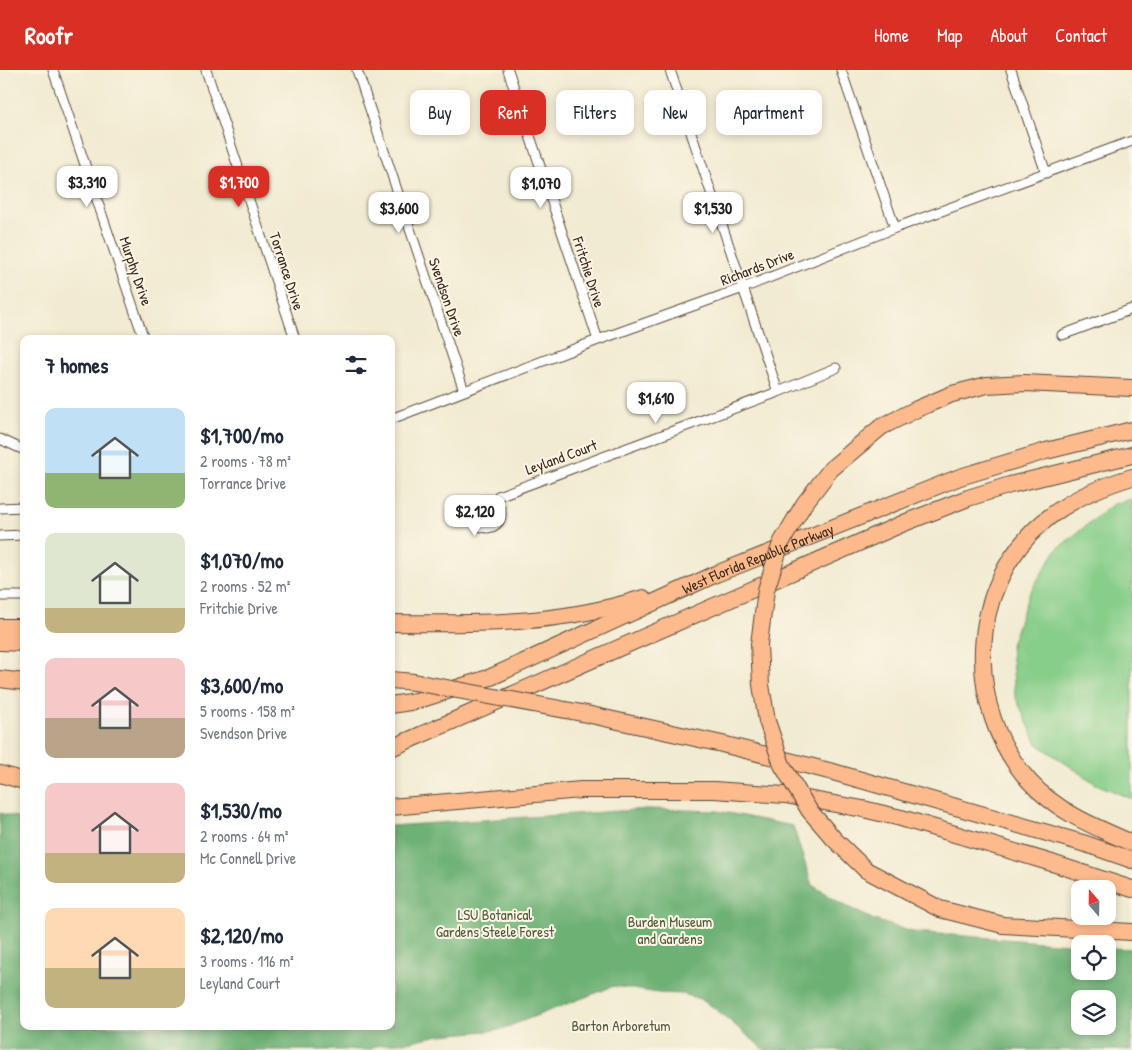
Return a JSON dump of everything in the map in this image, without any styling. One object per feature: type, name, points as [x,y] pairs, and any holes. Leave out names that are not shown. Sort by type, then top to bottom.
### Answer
[{"type":"highway","points":[[1132,388],[1024,383],[987,385],[952,394],[917,409],[881,428],[831,469],[804,504],[782,543],[766,590],[759,644],[762,694],[767,721],[782,765],[809,810],[834,839],[866,870],[940,909],[1003,924],[1132,932]]},
{"type":"highway","name":"West Florida Republic Parkway","points":[[395,704],[416,701],[492,677],[716,574],[960,477],[1046,451],[1132,430]]},
{"type":"highway","points":[[395,746],[904,523],[968,498],[1010,485],[1132,455]]},
{"type":"highway","points":[[1132,477],[1104,486],[1074,500],[1042,522],[1018,548],[1000,576],[989,605],[983,637],[982,664],[986,694],[996,725],[1011,756],[1030,782],[1065,812],[1132,843]]},
{"type":"highway","points":[[395,623],[467,624],[563,617],[617,606],[716,574]]},
{"type":"highway","points":[[0,627],[20,627]]},
{"type":"highway","points":[[0,642],[20,643]]},
{"type":"highway","points":[[0,652],[20,653]]},
{"type":"highway","points":[[0,679],[20,682]]},
{"type":"highway","points":[[395,680],[414,682],[582,713],[722,744],[833,772],[1086,844],[1132,860]]},
{"type":"highway","points":[[0,767],[20,770]]},
{"type":"highway","points":[[0,774],[20,780]]},
{"type":"highway","points":[[395,807],[581,790],[714,790],[785,795],[901,818],[1132,889]]},
{"type":"street","name":"Murphy Drive","points":[[53,70],[143,335]]},
{"type":"street","name":"Torrance Drive","points":[[206,70],[294,335]]},
{"type":"street","name":"Svendson Drive","points":[[357,70],[464,391]]},
{"type":"street","name":"Fritchie Drive","points":[[508,70],[598,340]]},
{"type":"street","points":[[670,70],[778,392]]},
{"type":"street","points":[[841,70],[894,228]]},
{"type":"street","points":[[1011,70],[1046,173]]},
{"type":"street","name":"Richards Drive","points":[[395,417],[598,340],[743,288],[894,228],[1132,142]]},
{"type":"street","points":[[1062,335],[1132,309]]},
{"type":"street","name":"Leyland Court","points":[[495,501],[498,496],[778,392],[836,368]]},
{"type":"street","points":[[0,439],[20,448]]},
{"type":"street","points":[[0,508],[20,508]]},
{"type":"street","points":[[0,536],[20,535]]},
{"type":"street","points":[[0,596],[20,596]]},
{"type":"green space","points":[[1132,499],[1132,799],[1096,784],[1037,744],[1015,696],[1011,645],[1029,594],[1056,550],[1113,504]]},
{"type":"green space","name":"LSU Botanical Gardens Steele Forest","points":[[649,809],[718,811],[793,826],[812,885],[842,904],[874,920],[913,932],[1071,944],[1071,980],[1116,980],[1116,948],[1132,949],[1132,1050],[765,1050],[713,1007],[700,999],[683,994],[658,993],[614,986],[499,1030],[440,1035],[376,1046],[370,1050],[0,1050],[0,813],[20,818],[20,1030],[395,1030],[395,826]]},
{"type":"park label","name":"Burden Museum and Gardens","points":[[670,930]]},
{"type":"park label","name":"Barton Arboretum","points":[[621,1025]]}]
